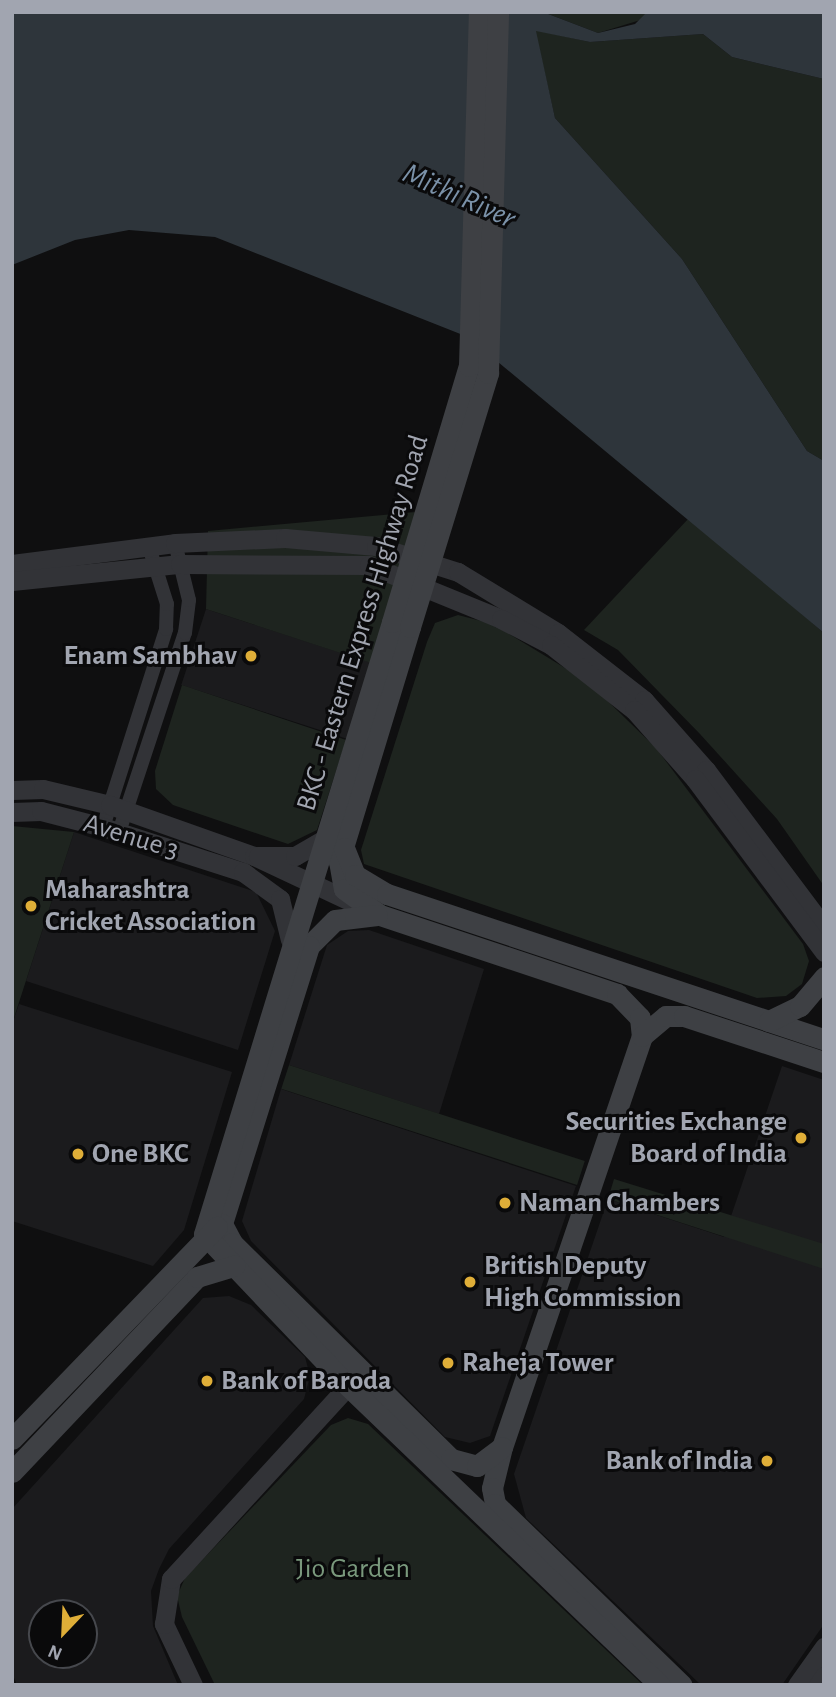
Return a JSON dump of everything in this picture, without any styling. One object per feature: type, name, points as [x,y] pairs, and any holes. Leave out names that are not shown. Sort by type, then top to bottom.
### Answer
[{"type":"main road","name":"BKC - Eastern Express Highway Road","points":[[401,624],[469,366],[479,12]]},
{"type":"main road","name":"BKC - Eastern Express Highway Road","points":[[213,1229],[290,940],[309,883],[334,842],[401,624],[488,373],[498,12]]},
{"type":"main road","points":[[334,842],[339,876],[358,905],[380,915],[617,994],[690,994]]},
{"type":"main road","points":[[334,842],[355,875],[387,894],[824,1039]]},
{"type":"main road","points":[[12,1439],[213,1229],[309,946],[335,919],[380,915]]},
{"type":"main road","points":[[769,1021],[800,1006],[824,977]]},
{"type":"main road","points":[[617,994],[640,1018],[642,1036],[502,1447],[492,1488],[495,1504],[682,1685]]},
{"type":"main road","points":[[642,1036],[666,1016],[684,1016],[824,1062]]},
{"type":"main road","points":[[213,1229],[234,1266],[348,1386],[660,1685]]},
{"type":"main road","points":[[213,1229],[232,1243],[451,1459],[477,1466],[502,1447]]},
{"type":"main road","points":[[12,1472],[197,1277],[234,1266]]},
{"type":"street","points":[[12,564],[175,543],[285,538],[376,546],[457,572],[568,640],[645,700],[706,770],[824,927]]},
{"type":"street","points":[[118,808],[185,633],[189,600],[175,543]]},
{"type":"street","points":[[111,830],[166,629],[149,547]]},
{"type":"street","points":[[12,581],[180,564],[369,565],[450,596],[551,645],[634,710],[695,779],[824,952]]},
{"type":"street","points":[[450,596],[457,572]]},
{"type":"street","points":[[12,790],[43,789],[118,808],[254,856],[358,905]]},
{"type":"street","name":"Avenue 3","points":[[12,812],[41,811],[111,830],[264,884],[284,909],[290,940]]},
{"type":"street","points":[[254,856],[295,856],[334,842]]},
{"type":"street","points":[[193,1685],[164,1623],[171,1579],[348,1386]]},
{"type":"street","points":[[797,1685],[824,1647]]},
{"type":"street","points":[[818,1685],[824,1676]]},
{"type":"shaded area","points":[[206,609],[371,663],[347,739],[181,685]]},
{"type":"shaded area","points":[[74,832],[256,892],[275,931],[238,1050],[26,981]]},
{"type":"shaded area","points":[[369,930],[484,969],[439,1114],[289,1065],[327,945],[348,931]]},
{"type":"shaded area","name":"One BKC","points":[[19,1004],[232,1072],[184,1230],[153,1266],[12,1221],[12,1024]]},
{"type":"shaded area","points":[[782,1066],[824,1080],[824,1624],[782,1685],[701,1685],[526,1518],[514,1474],[608,1199],[724,1237]]},
{"type":"shaded area","points":[[281,1089],[576,1186],[490,1436],[470,1443],[445,1437],[251,1241],[242,1221]]},
{"type":"shaded area","points":[[229,1296],[251,1305],[305,1357],[310,1376],[304,1399],[169,1549],[159,1569],[151,1591],[153,1626],[178,1685],[17,1685],[12,1673],[12,1509],[203,1298]]},
{"type":"green space","points":[[543,12],[647,12],[647,18],[598,33]]},
{"type":"green space","points":[[535,30],[590,42],[703,34],[732,57],[824,79],[824,461],[807,451],[682,259],[555,118]]},
{"type":"green space","points":[[416,512],[371,663],[206,609],[208,531]]},
{"type":"green space","points":[[689,518],[824,633],[824,886],[777,819],[700,734],[618,650],[584,630]]},
{"type":"green space","points":[[458,615],[493,624],[588,682],[656,748],[803,944],[809,961],[802,984],[786,996],[757,998],[364,864],[361,850],[427,642],[435,623]]},
{"type":"green space","points":[[182,685],[346,740],[317,830],[288,844],[173,805],[156,789],[155,771]]},
{"type":"green space","name":"Maharashtra Cricket Association","points":[[12,826],[74,832],[12,1024]]},
{"type":"green space","points":[[289,1065],[585,1161],[577,1185],[281,1089]]},
{"type":"green space","points":[[614,1179],[824,1244],[824,1269],[608,1199]]},
{"type":"green space","name":"Jio Garden","points":[[348,1418],[368,1424],[643,1685],[215,1685],[182,1617],[177,1596],[185,1578],[331,1425]]},
{"type":"water","name":"Mithi River","points":[[12,12],[543,12],[598,33],[635,24],[647,12],[824,12],[824,79],[732,57],[703,34],[590,42],[536,31],[555,118],[682,259],[807,451],[824,461],[824,633],[468,337],[215,237],[129,230],[75,240],[12,265]]},
{"type":"place","name":"Enam Sambhav","points":[[251,656]]},
{"type":"place","name":"Maharashtra Cricket Association","points":[[31,906]]},
{"type":"place","name":"Securities Exchange Board of India","points":[[801,1138]]},
{"type":"place","name":"One BKC","points":[[78,1154]]},
{"type":"place","name":"Naman Chambers","points":[[505,1203]]},
{"type":"place","name":"British Deputy High Commission","points":[[470,1282]]},
{"type":"place","name":"Raheja Tower","points":[[448,1363]]},
{"type":"place","name":"Bank of Baroda","points":[[207,1381]]},
{"type":"place","name":"Bank of India","points":[[767,1461]]}]
